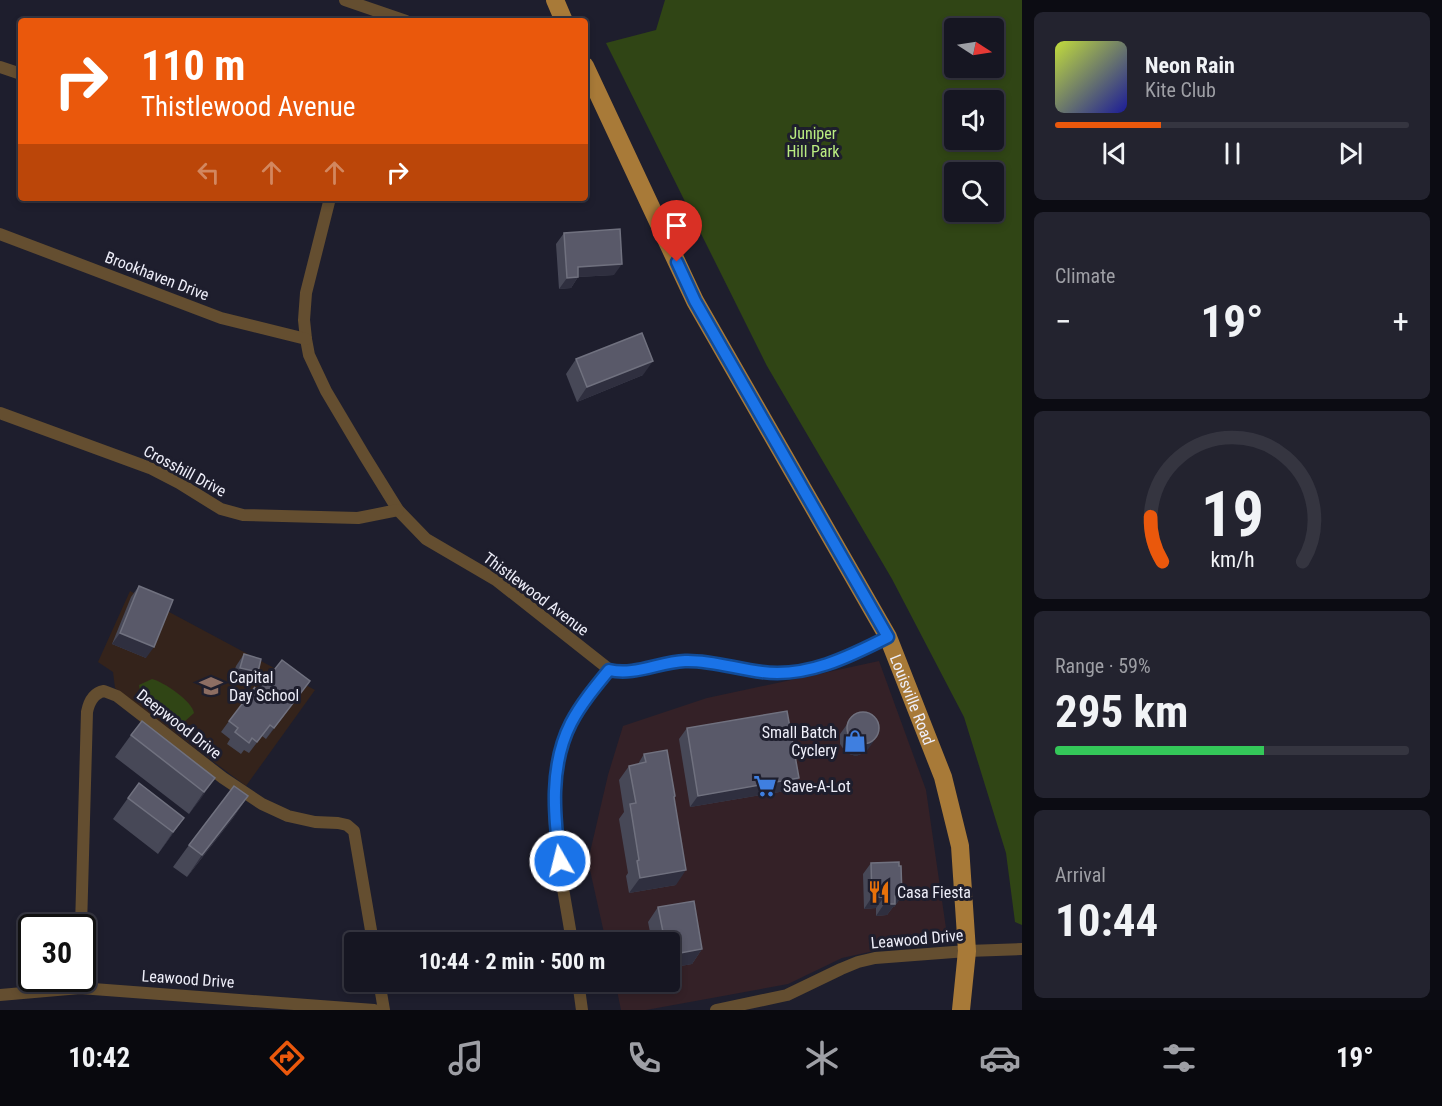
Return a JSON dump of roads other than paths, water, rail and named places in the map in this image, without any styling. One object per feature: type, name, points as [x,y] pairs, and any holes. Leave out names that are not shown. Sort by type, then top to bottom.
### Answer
[{"type":"main road","points":[[555,0],[563,18]]},
{"type":"main road","name":"Louisville Road","points":[[588,72],[695,301],[888,637],[943,777],[960,846],[968,951],[961,1010]]},
{"type":"street","points":[[345,0],[387,18]]},
{"type":"street","points":[[0,67],[18,73]]},
{"type":"street","name":"Thistlewood Avenue","points":[[329,201],[306,293],[304,320],[309,355],[326,391],[398,510],[426,539],[496,580],[609,670]]},
{"type":"street","name":"Brookhaven Drive","points":[[0,234],[221,318],[306,339]]},
{"type":"street","name":"Crosshill Drive","points":[[0,413],[150,468],[221,509],[243,515],[358,518],[398,510]]},
{"type":"street","points":[[571,932],[555,821],[556,785],[563,744],[571,724],[609,670],[632,672],[672,662],[688,661],[719,664],[764,673],[793,673],[834,662],[888,637]]},
{"type":"street","name":"Deepwood Drive","points":[[81,914],[87,712],[92,699],[99,692],[104,691],[117,696],[223,778],[262,804],[288,816],[315,822],[347,825],[354,831],[371,932]]},
{"type":"street","name":"Leawood Drive","points":[[716,1010],[788,994],[858,962],[891,956],[1022,949]]},
{"type":"street","name":"Leawood Drive","points":[[96,984],[374,1010]]},
{"type":"street","name":"Leawood Drive","points":[[0,995],[20,992]]},
{"type":"street","points":[[381,992],[384,1010]]},
{"type":"street","points":[[580,992],[582,1010]]},
{"type":"place","name":"Capital Day School","points":[[211,686]]},
{"type":"place","name":"Small Batch Cyclery","points":[[855,741]]},
{"type":"place","name":"Save-A-Lot","points":[[765,786]]},
{"type":"place","name":"Casa Fiesta","points":[[879,892]]},
{"type":"park label","name":"Juniper Hill Park","points":[[813,142]]}]
